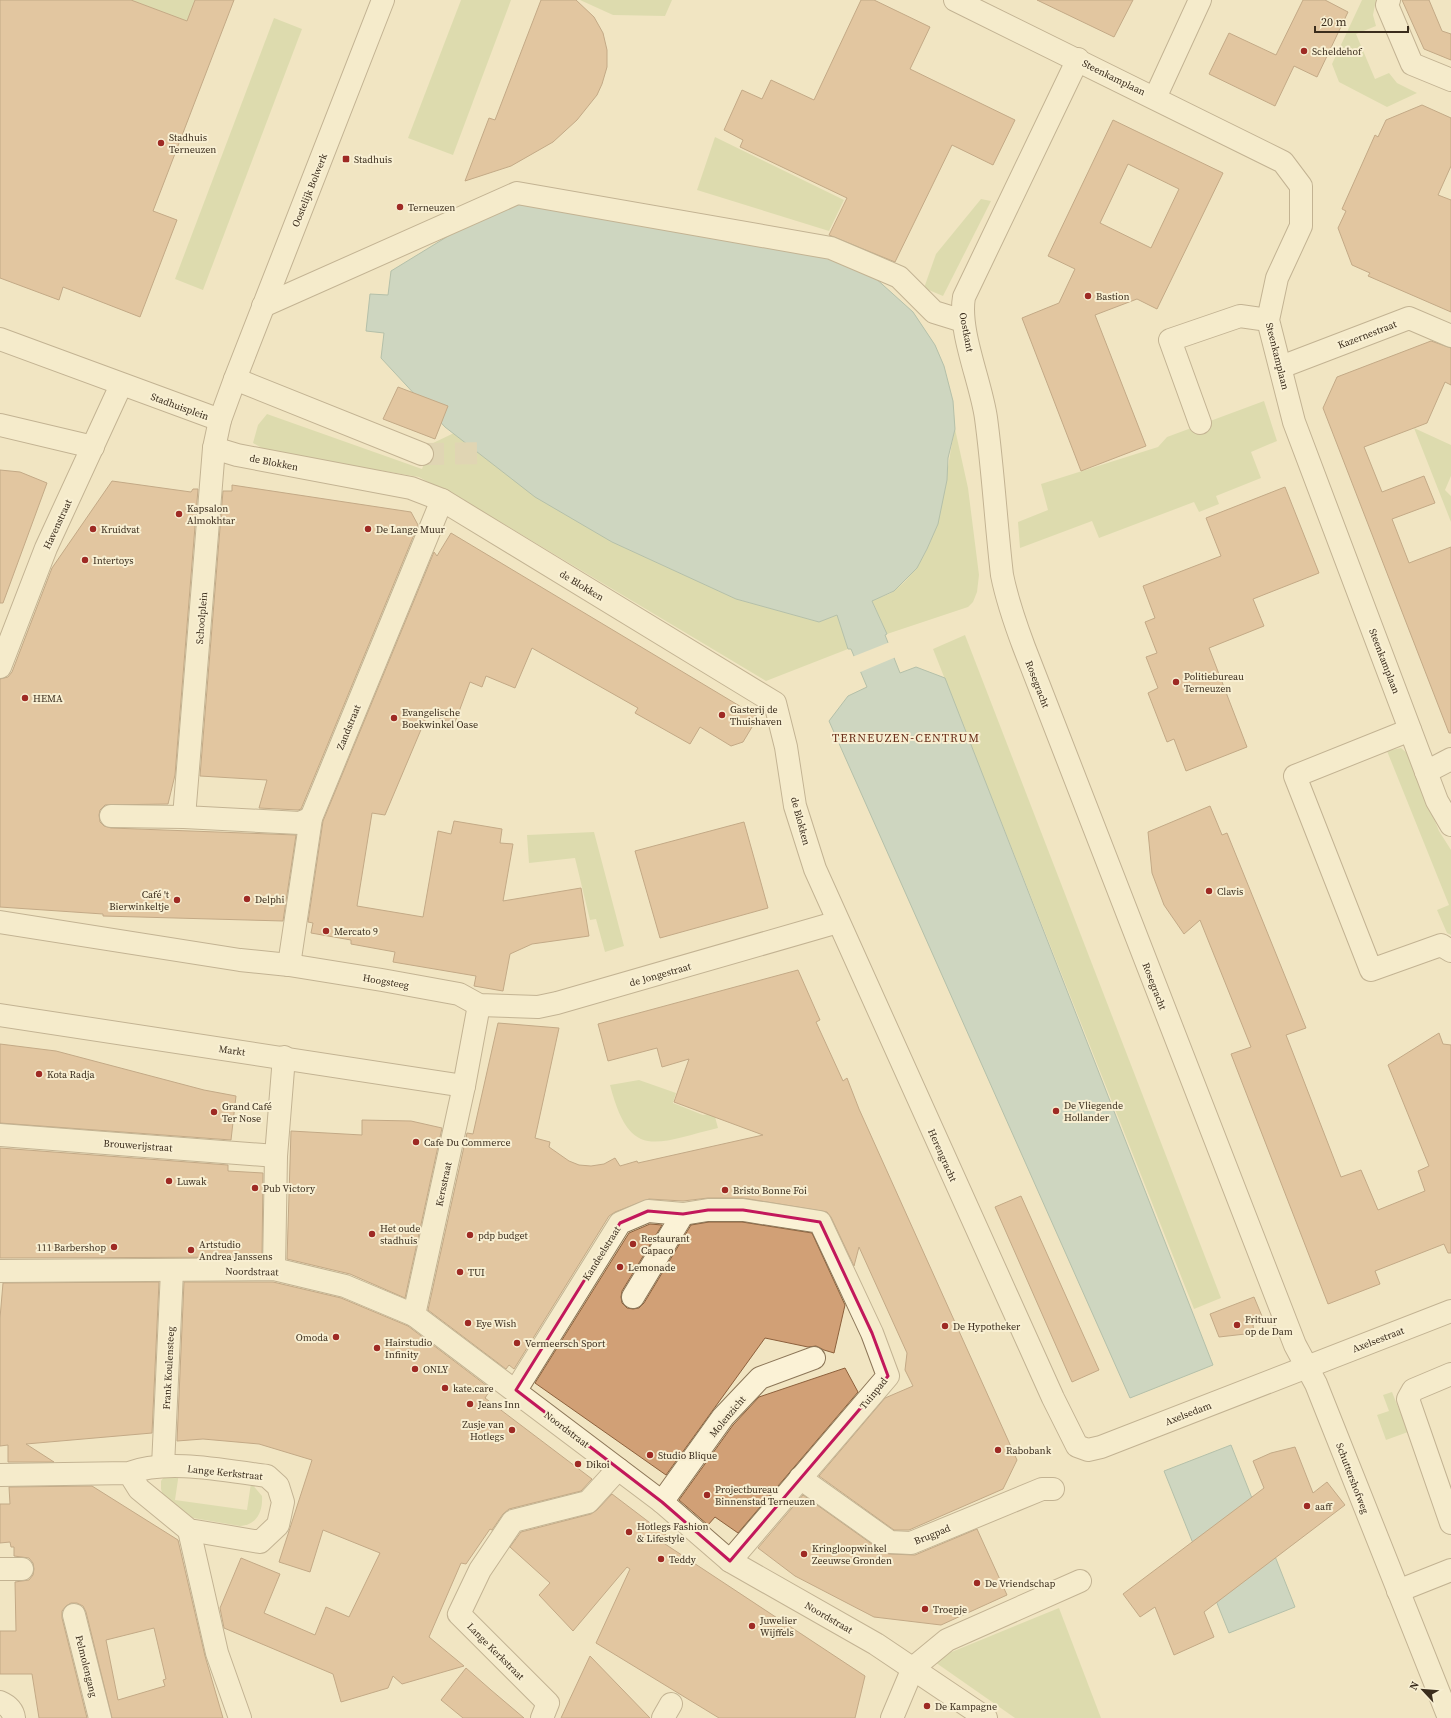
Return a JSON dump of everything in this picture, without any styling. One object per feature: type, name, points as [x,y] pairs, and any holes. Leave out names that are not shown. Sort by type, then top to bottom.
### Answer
[{"type":"street","name":"Oostelijk Bolwerk","points":[[235,380],[383,0]]},
{"type":"street","name":"Steenkamplaan","points":[[955,0],[1078,59],[1283,162],[1301,186],[1301,226],[1277,278],[1268,320],[1294,422],[1437,801],[1451,825]]},
{"type":"street","points":[[1155,98],[1200,0]]},
{"type":"street","points":[[1390,0],[1388,5],[1412,64],[1451,80]]},
{"type":"street","name":"Oostkant","points":[[1008,603],[1002,576],[986,418],[963,321],[964,296],[1078,59]]},
{"type":"street","points":[[263,306],[517,193],[831,248],[899,277],[934,312],[963,321]]},
{"type":"street","points":[[1200,423],[1170,340],[1240,316],[1268,320]]},
{"type":"street","name":"Kazernestraat","points":[[1281,368],[1409,318],[1451,336]]},
{"type":"street","name":"Stadhuisplein","points":[[0,339],[121,385],[220,420],[235,380]]},
{"type":"street","points":[[235,380],[422,454]]},
{"type":"street","name":"Havenstraat","points":[[0,667],[46,548],[121,385]]},
{"type":"street","name":"Schoolplein","points":[[184,817],[214,448],[220,420]]},
{"type":"street","points":[[0,424],[94,446]]},
{"type":"street","name":"de Blokken","points":[[214,448],[237,455],[411,488],[442,500],[775,703],[786,747],[795,806],[815,869]]},
{"type":"street","name":"Zandstraat","points":[[289,965],[310,818],[442,500]]},
{"type":"street","name":"Rosegracht","points":[[1008,603],[1292,1337],[1306,1367]]},
{"type":"street","points":[[1410,730],[1295,776],[1371,970],[1441,945],[1451,951]]},
{"type":"street","points":[[1426,772],[1451,759]]},
{"type":"street","points":[[111,816],[184,817],[300,823],[310,818]]},
{"type":"street","name":"Herengracht","points":[[815,869],[1073,1440]]},
{"type":"street","points":[[0,922],[240,960],[289,965]]},
{"type":"street","name":"de Jongestraat","points":[[480,1005],[538,1007],[557,1003],[838,922]]},
{"type":"street","name":"Hoogsteeg","points":[[289,965],[459,994],[480,1005]]},
{"type":"street","name":"Kersstraat","points":[[414,1315],[464,1086],[480,1005]]},
{"type":"street","name":"Markt","points":[[0,1015],[284,1057],[464,1086]]},
{"type":"street","points":[[274,1269],[276,1156],[284,1057]]},
{"type":"street","name":"Brouwerijstraat","points":[[0,1135],[276,1156]]},
{"type":"street","name":"Kandeelstraat","points":[[516,1390],[620,1223],[648,1211],[683,1214],[708,1210],[743,1210]]},
{"type":"street","name":"Tuinpad","points":[[730,1560],[888,1376],[872,1333],[820,1222],[743,1210]]},
{"type":"street","points":[[633,1297],[683,1214]]},
{"type":"street","name":"Noordstraat","points":[[0,1271],[172,1271],[274,1269],[345,1286],[414,1315],[516,1390],[662,1502],[730,1560],[876,1644],[986,1718]]},
{"type":"street","name":"Frank Koulensteeg","points":[[163,1466],[172,1271]]},
{"type":"street","name":"Axelsestraat","points":[[1306,1367],[1451,1311]]},
{"type":"street","name":"Molenzicht","points":[[662,1502],[723,1417],[760,1378],[814,1358]]},
{"type":"street","name":"Axelsedam","points":[[1073,1440],[1077,1446],[1083,1449],[1088,1450],[1101,1447],[1306,1367]]},
{"type":"street","name":"Schuttershofweg","points":[[1306,1367],[1316,1384],[1449,1718]]},
{"type":"street","points":[[1451,1374],[1413,1390],[1408,1399],[1451,1523]]},
{"type":"street","name":"Lange Kerkstraat","points":[[0,1475],[129,1473],[163,1466],[267,1476],[278,1486],[283,1502],[278,1525],[260,1542],[189,1530],[139,1489],[129,1473]]},
{"type":"street","name":"Lange Kerkstraat","points":[[542,1718],[548,1703],[459,1614],[480,1570],[513,1521],[588,1502],[618,1468]]},
{"type":"street","name":"Brugpad","points":[[800,1478],[890,1542],[897,1543],[911,1543],[1042,1489],[1053,1489]]},
{"type":"street","points":[[189,1530],[217,1653],[240,1718]]},
{"type":"street","points":[[0,1569],[22,1569]]},
{"type":"street","points":[[1398,1591],[1451,1570]]},
{"type":"street","points":[[892,1718],[913,1668],[947,1640],[1080,1581]]},
{"type":"street","name":"Pelmolengang","points":[[74,1615],[100,1718]]},
{"type":"street","points":[[0,1702],[8,1707],[13,1713],[14,1718]]},
{"type":"highlighted area","points":[[708,1210],[743,1210],[820,1222],[872,1333],[888,1376],[730,1561],[662,1502],[516,1390],[620,1223],[648,1211],[683,1214]]},
{"type":"green space","points":[[131,0],[195,0],[187,21]]},
{"type":"green space","points":[[461,0],[511,0],[453,155],[408,138]]},
{"type":"green space","points":[[580,0],[672,0],[665,16],[613,15]]},
{"type":"green space","points":[[1362,0],[1376,0],[1373,15],[1376,26],[1356,34],[1375,79],[1389,73],[1397,83],[1417,93],[1387,107],[1339,82],[1332,64]]},
{"type":"green space","points":[[274,18],[302,29],[203,290],[175,279]]},
{"type":"green space","points":[[715,137],[844,200],[829,231],[697,190]]},
{"type":"green space","points":[[981,199],[991,201],[943,296],[924,288],[936,254]]},
{"type":"green space","points":[[1264,401],[1277,441],[1251,452],[1261,478],[1216,496],[1219,504],[1199,512],[1194,502],[1099,538],[1092,521],[1020,548],[1018,522],[1048,510],[1041,484],[1158,447],[1167,437]]},
{"type":"green space","points":[[267,414],[422,469],[431,444],[454,433],[535,496],[612,542],[736,599],[819,622],[837,615],[848,649],[766,681],[502,523],[419,477],[267,451],[253,443],[258,425]]},
{"type":"green space","points":[[1414,428],[1451,445],[1451,476],[1445,490],[1451,496],[1451,522]]},
{"type":"green space","points":[[955,429],[968,488],[979,575],[977,592],[973,602],[968,607],[887,634],[872,600],[894,591],[911,575],[923,557],[939,516]]},
{"type":"green space","points":[[965,635],[1221,1298],[1194,1309],[933,649]]},
{"type":"green space","points":[[1401,748],[1407,753],[1439,831],[1451,850],[1451,935],[1447,933],[1437,910],[1449,905],[1387,751]]},
{"type":"green space","points":[[594,832],[624,946],[605,952],[596,919],[590,920],[575,858],[529,863],[527,835]]},
{"type":"green space","points":[[639,1080],[676,1093],[673,1103],[703,1115],[714,1113],[718,1128],[661,1141],[648,1141],[636,1136],[626,1126],[618,1110],[610,1085]]},
{"type":"green space","points":[[1392,1392],[1408,1432],[1386,1440],[1377,1415],[1389,1411],[1383,1395]]},
{"type":"green space","points":[[179,1473],[175,1500],[247,1510],[251,1483],[262,1496],[258,1516],[251,1523],[240,1526],[193,1518],[163,1496],[161,1481],[166,1474]]},
{"type":"green space","points":[[1059,1608],[1101,1718],[1015,1718],[932,1660]]},
{"type":"water","points":[[514,201],[799,250],[863,267],[913,312],[935,345],[944,366],[953,401],[955,429],[948,458],[947,480],[938,524],[917,568],[894,591],[872,601],[887,634],[885,635],[900,673],[916,667],[945,678],[1213,1365],[1130,1398],[829,721],[848,696],[867,687],[851,649],[848,649],[837,615],[819,622],[736,599],[612,542],[535,497],[445,427],[381,358],[384,333],[366,331],[370,294],[388,295],[391,271],[499,205]]},
{"type":"water","points":[[1231,1445],[1295,1607],[1229,1633],[1164,1471]]},
{"type":"pier","points":[[890,642],[896,657],[858,673],[852,657]]},
{"type":"building","points":[[0,0],[131,0],[187,21],[195,0],[234,0],[153,211],[177,220],[140,317],[63,287],[59,300],[0,278]]},
{"type":"building","points":[[541,0],[576,0],[594,17],[603,33],[607,50],[607,67],[602,84],[597,95],[577,120],[553,142],[511,166],[465,181],[489,118],[495,120]]},
{"type":"building","points":[[861,0],[874,0],[930,27],[910,69],[1015,120],[993,165],[952,145],[895,262],[829,235],[847,198],[740,147],[743,140],[724,130],[742,90],[762,99],[771,80],[814,100]]},
{"type":"building","points":[[1037,0],[1133,0],[1114,37]]},
{"type":"building","name":"Scheldehof","points":[[1303,0],[1325,0],[1348,12],[1317,77],[1294,66],[1275,106],[1209,74],[1229,33],[1276,55]]},
{"type":"building","points":[[1402,0],[1429,0],[1442,31],[1451,34],[1451,60],[1424,49]]},
{"type":"building","points":[[1422,105],[1451,118],[1451,166],[1438,195],[1451,200],[1451,312],[1368,276],[1370,273],[1352,265],[1338,228],[1346,211],[1342,209],[1375,135],[1378,137],[1386,120]]},
{"type":"building","name":"Bastion","points":[[1113,120],[1223,173],[1157,309],[1137,299],[1095,315],[1146,446],[1081,471],[1022,318],[1059,303],[1075,269],[1048,256]],"holes":[[[1128,164],[1179,189],[1151,248],[1100,223]]]},
{"type":"building","points":[[1431,341],[1451,348],[1451,385],[1445,382],[1427,423],[1364,447],[1382,492],[1424,476],[1435,503],[1392,519],[1409,563],[1451,547],[1451,733],[1449,733],[1323,408],[1337,377]]},
{"type":"building","points":[[398,387],[448,406],[435,439],[383,419]]},
{"type":"building","points":[[0,470],[20,472],[47,483],[3,603],[0,603]]},
{"type":"building","points":[[112,481],[191,492],[193,489],[198,489],[175,775],[168,804],[105,805],[100,810],[100,822],[104,826],[111,828],[296,835],[283,921],[103,916],[103,914],[0,907],[0,679],[8,677],[12,672],[52,568]]},
{"type":"building","points":[[232,485],[411,512],[418,525],[301,809],[298,810],[259,808],[267,780],[200,776],[223,491],[232,491]]},
{"type":"building","points":[[1285,487],[1319,573],[1253,599],[1264,626],[1209,648],[1247,747],[1186,771],[1174,739],[1167,742],[1148,693],[1158,688],[1146,657],[1157,653],[1145,622],[1155,618],[1143,586],[1221,556],[1206,518]]},
{"type":"building","points":[[451,533],[758,717],[743,742],[731,746],[700,727],[690,744],[635,713],[638,708],[532,648],[515,688],[486,676],[482,687],[470,682],[454,725],[428,713],[385,815],[372,813],[357,906],[423,917],[438,831],[451,834],[454,821],[502,829],[500,843],[513,844],[503,901],[581,888],[589,936],[532,944],[510,954],[503,991],[474,986],[476,976],[393,962],[395,952],[351,944],[351,940],[311,933],[313,923],[308,922],[323,821],[434,552],[437,556]]},
{"type":"building","points":[[1210,806],[1222,835],[1227,833],[1306,1028],[1286,1035],[1341,1177],[1361,1170],[1378,1210],[1425,1191],[1418,1171],[1429,1166],[1388,1065],[1439,1033],[1443,1044],[1451,1045],[1451,1253],[1448,1253],[1444,1244],[1375,1271],[1380,1284],[1328,1304],[1231,1054],[1251,1047],[1200,920],[1184,934],[1164,905],[1152,873],[1148,832]]},
{"type":"building","points":[[744,822],[768,908],[660,938],[635,851]]},
{"type":"building","points":[[798,970],[820,1020],[816,1022],[843,1081],[847,1078],[859,1109],[1017,1460],[1003,1489],[909,1530],[894,1530],[819,1476],[885,1398],[913,1386],[905,1370],[907,1353],[859,1247],[854,1266],[831,1217],[827,1212],[743,1198],[708,1198],[683,1201],[649,1199],[615,1212],[609,1216],[514,1369],[509,1365],[506,1369],[428,1310],[467,1133],[473,1134],[498,1023],[559,1028],[535,1138],[550,1142],[549,1147],[569,1161],[579,1165],[591,1166],[604,1164],[615,1158],[620,1166],[637,1161],[638,1163],[763,1135],[674,1102],[689,1059],[662,1067],[657,1048],[608,1061],[598,1024]]},
{"type":"building","points":[[0,1044],[56,1051],[204,1090],[236,1096],[231,1140],[0,1123]]},
{"type":"building","points":[[362,1120],[411,1121],[442,1128],[405,1298],[350,1274],[287,1259],[291,1131],[362,1135]]},
{"type":"building","points":[[0,1148],[228,1165],[228,1171],[263,1173],[262,1257],[0,1258]]},
{"type":"building","points":[[1021,1196],[1099,1370],[1072,1382],[995,1207]]},
{"type":"building","points":[[709,1222],[742,1222],[812,1233],[845,1305],[834,1353],[816,1346],[808,1347],[765,1338],[666,1475],[535,1383],[629,1233],[650,1224],[662,1225],[622,1291],[622,1303],[627,1308],[633,1309],[639,1308],[644,1303],[691,1225]]},
{"type":"building","points":[[159,1282],[152,1433],[26,1444],[54,1462],[8,1462],[8,1445],[0,1446],[0,1318],[3,1283]]},
{"type":"building","points":[[184,1282],[273,1282],[341,1298],[408,1326],[491,1389],[485,1398],[592,1479],[581,1491],[509,1509],[503,1514],[492,1530],[490,1529],[466,1564],[461,1563],[429,1637],[464,1666],[402,1684],[393,1676],[388,1688],[341,1702],[333,1674],[224,1628],[220,1608],[241,1558],[280,1574],[264,1613],[315,1635],[326,1607],[349,1617],[380,1553],[323,1530],[310,1572],[279,1562],[312,1460],[259,1444],[203,1439],[177,1441]]},
{"type":"building","points":[[1254,1297],[1264,1321],[1253,1325],[1254,1333],[1219,1337],[1210,1314]]},
{"type":"building","points":[[845,1368],[858,1392],[738,1533],[715,1517],[708,1525],[679,1500],[733,1425],[759,1397]]},
{"type":"building","points":[[1295,1447],[1313,1493],[1327,1482],[1345,1505],[1204,1612],[1214,1637],[1174,1655],[1155,1607],[1140,1617],[1123,1594],[1264,1488],[1253,1461],[1271,1453]]},
{"type":"building","points":[[92,1486],[178,1540],[205,1656],[223,1718],[112,1718],[86,1612],[83,1606],[77,1603],[71,1603],[62,1611],[62,1618],[87,1718],[39,1718],[32,1674],[0,1674],[0,1631],[16,1631],[15,1582],[29,1580],[33,1575],[34,1569],[33,1563],[29,1558],[14,1556],[14,1547],[11,1547],[10,1542],[0,1543],[0,1504],[10,1504],[9,1487]],"holes":[[[154,1628],[166,1679],[163,1680],[165,1686],[118,1700],[106,1640]]]},
{"type":"building","points":[[612,1494],[666,1535],[662,1542],[865,1676],[855,1718],[719,1718],[596,1643],[630,1569],[627,1567],[573,1631],[539,1595],[550,1583],[510,1547],[521,1532],[591,1514],[597,1510]]},
{"type":"building","points":[[803,1495],[883,1552],[889,1554],[915,1555],[977,1529],[1007,1595],[941,1625],[874,1617],[795,1576],[758,1548]]},
{"type":"building","points":[[590,1656],[650,1718],[561,1718]]},
{"type":"building","points":[[466,1668],[524,1718],[463,1718],[441,1700]]},
{"type":"tunnel","points":[[422,454],[485,453]]},
{"type":"place","name":"Scheldehof","points":[[1304,51]]},
{"type":"place","name":"Stadhuis Terneuzen","points":[[161,143]]},
{"type":"place","name":"Stadhuis","points":[[346,159]]},
{"type":"place","name":"Terneuzen","points":[[400,207]]},
{"type":"place","name":"Bastion","points":[[1088,296]]},
{"type":"place","name":"Kapsalon Almokhtar","points":[[179,514]]},
{"type":"place","name":"Kruidvat","points":[[93,529]]},
{"type":"place","name":"De Lange Muur","points":[[368,529]]},
{"type":"place","name":"Intertoys","points":[[85,560]]},
{"type":"place","name":"Politiebureau Terneuzen","points":[[1176,682]]},
{"type":"place","name":"HEMA","points":[[25,698]]},
{"type":"place","name":"Gasterij de Thuishaven","points":[[722,715]]},
{"type":"place","name":"Evangelische Boekwinkel Oase","points":[[394,718]]},
{"type":"place","name":"Clavis","points":[[1209,891]]},
{"type":"place","name":"Delphi","points":[[247,899]]},
{"type":"place","name":"Café 't Bierwinkeltje","points":[[177,900]]},
{"type":"place","name":"Mercato 9","points":[[326,931]]},
{"type":"place","name":"Kota Radja","points":[[39,1074]]},
{"type":"place","name":"De Vliegende Hollander","points":[[1056,1111]]},
{"type":"place","name":"Grand Café Ter Nose","points":[[214,1112]]},
{"type":"place","name":"Cafe Du Commerce","points":[[416,1142]]},
{"type":"place","name":"Luwak","points":[[169,1181]]},
{"type":"place","name":"Pub Victory","points":[[255,1188]]},
{"type":"place","name":"Bristo Bonne Foi","points":[[725,1190]]},
{"type":"place","name":"Het oude stadhuis","points":[[372,1234]]},
{"type":"place","name":"pdp budget","points":[[470,1235]]},
{"type":"place","name":"Restaurant Capaco","points":[[633,1244]]},
{"type":"place","name":"111 Barbershop","points":[[114,1247]]},
{"type":"place","name":"Artstudio Andrea Janssens","points":[[191,1250]]},
{"type":"place","name":"Lemonade","points":[[620,1267]]},
{"type":"place","name":"TUI","points":[[460,1272]]},
{"type":"place","name":"Eye Wish","points":[[468,1323]]},
{"type":"place","name":"Frituur op de Dam","points":[[1237,1325]]},
{"type":"place","name":"De Hypotheker","points":[[945,1326]]},
{"type":"place","name":"Omoda","points":[[336,1337]]},
{"type":"place","name":"Vermeersch Sport","points":[[517,1343]]},
{"type":"place","name":"Hairstudio Infinity","points":[[377,1348]]},
{"type":"place","name":"ONLY","points":[[415,1369]]},
{"type":"place","name":"kate.care","points":[[445,1388]]},
{"type":"place","name":"Jeans Inn","points":[[470,1404]]},
{"type":"place","name":"Zusje van Hotlegs","points":[[512,1430]]},
{"type":"place","name":"Rabobank","points":[[998,1450]]},
{"type":"place","name":"Studio Blique","points":[[650,1455]]},
{"type":"place","name":"Dikoi","points":[[578,1464]]},
{"type":"place","name":"Projectbureau Binnenstad Terneuzen","points":[[707,1495]]},
{"type":"place","name":"aaff","points":[[1307,1506]]},
{"type":"place","name":"Hotlegs Fashion & Lifestyle","points":[[629,1532]]},
{"type":"place","name":"Kringloopwinkel Zeeuwse Gronden","points":[[804,1554]]},
{"type":"place","name":"Teddy","points":[[661,1559]]},
{"type":"place","name":"De Vriendschap","points":[[977,1583]]},
{"type":"place","name":"Troepje","points":[[925,1609]]},
{"type":"place","name":"Juwelier Wijffels","points":[[752,1626]]},
{"type":"place","name":"De Kampagne","points":[[927,1706]]},
{"type":"district","name":"TERNEUZEN-CENTRUM","points":[[906,738]]}]
